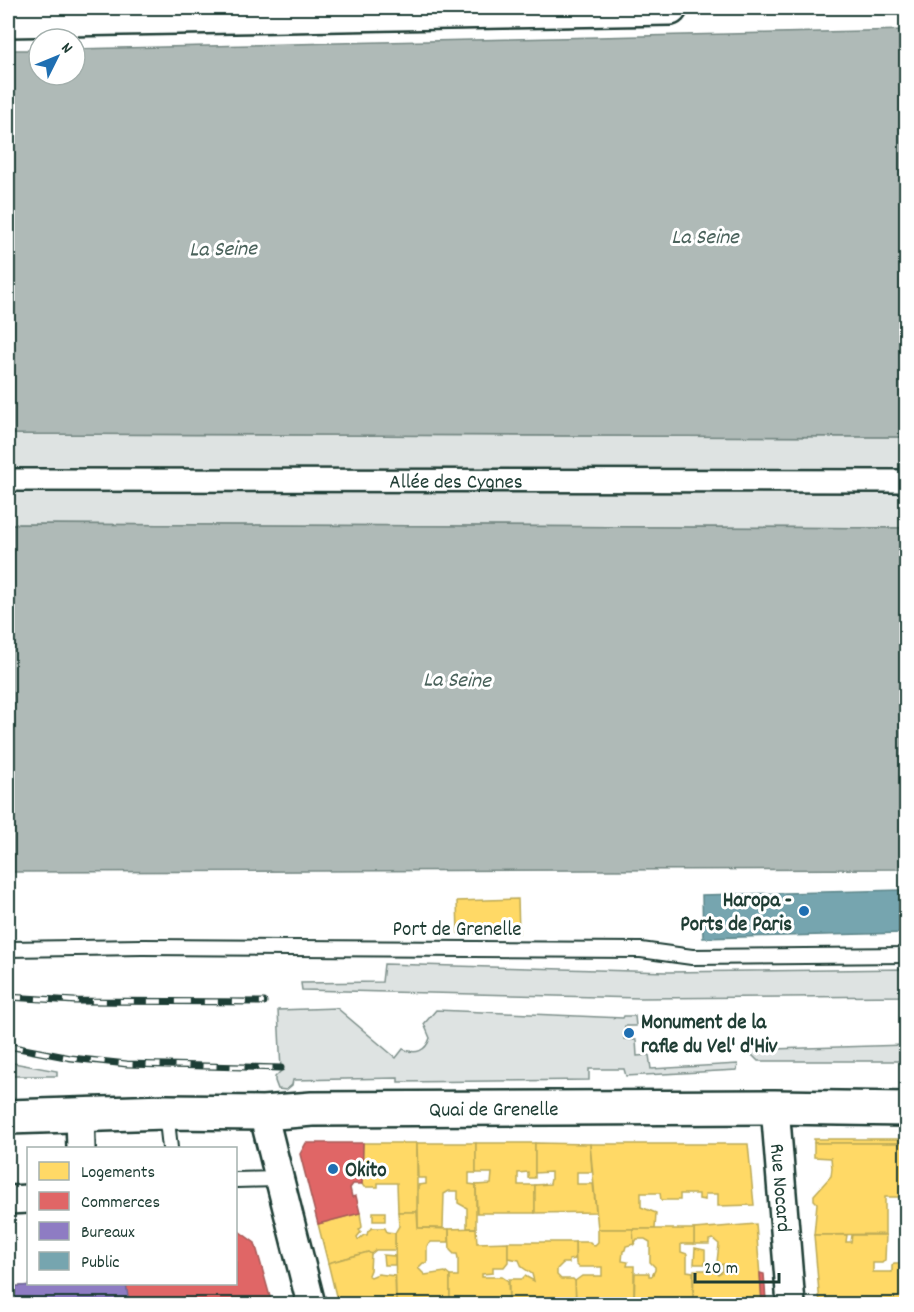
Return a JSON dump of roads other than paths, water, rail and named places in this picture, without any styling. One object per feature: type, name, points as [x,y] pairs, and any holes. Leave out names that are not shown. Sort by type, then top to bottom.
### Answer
[{"type":"main road","points":[[8,20],[670,8]]},
{"type":"main road","name":"Quai de Grenelle","points":[[8,1117],[166,1112],[263,1113],[312,1109],[775,1107],[906,1109]]},
{"type":"street","name":"Allée des Cygnes","points":[[8,480],[906,481]]},
{"type":"street","name":"Rue Nocard","points":[[775,1107],[791,1305]]},
{"type":"street","points":[[263,1113],[311,1305]]},
{"type":"street","points":[[80,1116],[81,1147]]},
{"type":"street","points":[[8,1200],[27,1199]]},
{"type":"lane","name":"Port de Grenelle","points":[[8,949],[142,947],[629,950],[692,957],[906,955]]},
{"type":"lane","points":[[166,1112],[170,1147]]},
{"type":"lane","points":[[237,1180],[279,1179]]},
{"type":"water","name":"La Seine","points":[[906,30],[906,437],[8,434],[8,50],[27,50],[27,87],[87,87],[87,49]]},
{"type":"water","name":"La Seine","points":[[8,524],[906,528],[906,869],[8,872]]},
{"type":"railway","points":[[8,997],[75,1001],[264,1002]]},
{"type":"railway","points":[[8,1046],[71,1058],[127,1064],[281,1068]]},
{"type":"place","name":"Haropa - Ports de Paris","points":[[804,911]]},
{"type":"place","name":"Monument de la rafle du Vel' d'Hiv","points":[[629,1033]]},
{"type":"place","name":"Okito","points":[[333,1169]]}]
